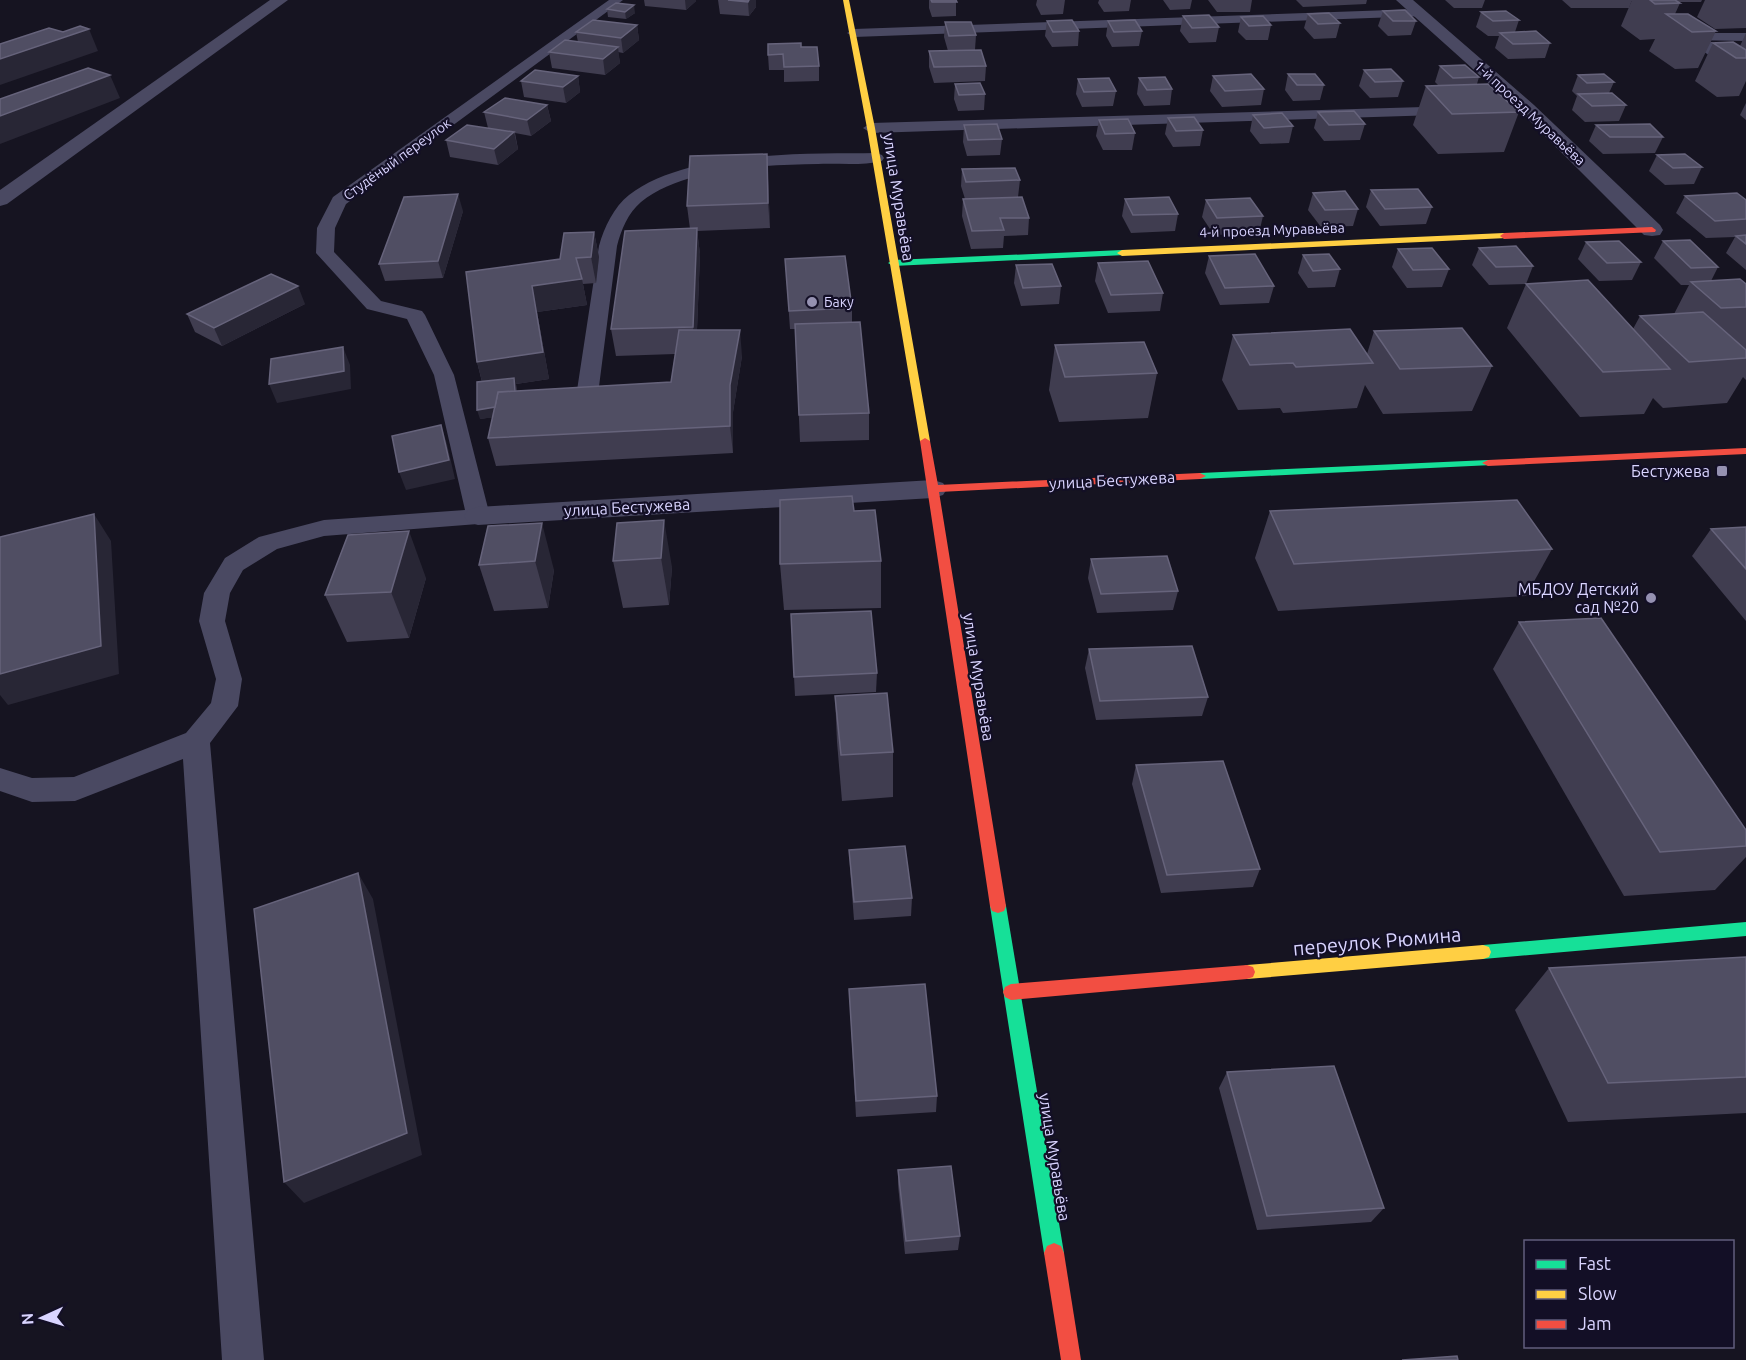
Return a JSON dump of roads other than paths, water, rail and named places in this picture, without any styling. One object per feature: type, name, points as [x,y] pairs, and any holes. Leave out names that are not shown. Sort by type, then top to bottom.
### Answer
[{"type":"street","points":[[0,200],[280,0]]},
{"type":"street","name":"улица Муравьёва","points":[[846,0],[871,128],[933,489],[1071,1360]]},
{"type":"street","name":"1-й проезд Муравьёва","points":[[1404,0],[1528,109],[1652,230]]},
{"type":"street","points":[[1638,0],[1746,73]]},
{"type":"street","name":"4-й проезд Муравьёва","points":[[893,262],[1652,230]]},
{"type":"street","name":"улица Бестужева","points":[[478,516],[933,489],[1746,451]]},
{"type":"street","name":"переулок Рюмина","points":[[1011,992],[1746,929]]},
{"type":"lane","name":"Студёный переулок","points":[[478,516],[444,375],[415,315],[374,305],[325,254],[326,228],[339,201],[617,0]]},
{"type":"lane","points":[[854,33],[1419,13]]},
{"type":"lane","points":[[1693,37],[1746,37]]},
{"type":"lane","points":[[871,128],[1528,109]]},
{"type":"lane","points":[[585,410],[608,250],[615,222],[626,207],[647,191],[712,168],[739,163],[876,158]]},
{"type":"lane","points":[[0,779],[32,790],[75,789],[143,764],[196,741],[224,706],[229,679],[212,621],[217,593],[234,564],[268,543],[324,528],[478,516]]},
{"type":"lane","points":[[196,741],[243,1360]]},
{"type":"place","name":"Баку","points":[[812,302]]},
{"type":"place","name":"Бестужева","points":[[1722,471]]},
{"type":"place","name":"МБДОУ Детский сад №20","points":[[1651,598]]}]
